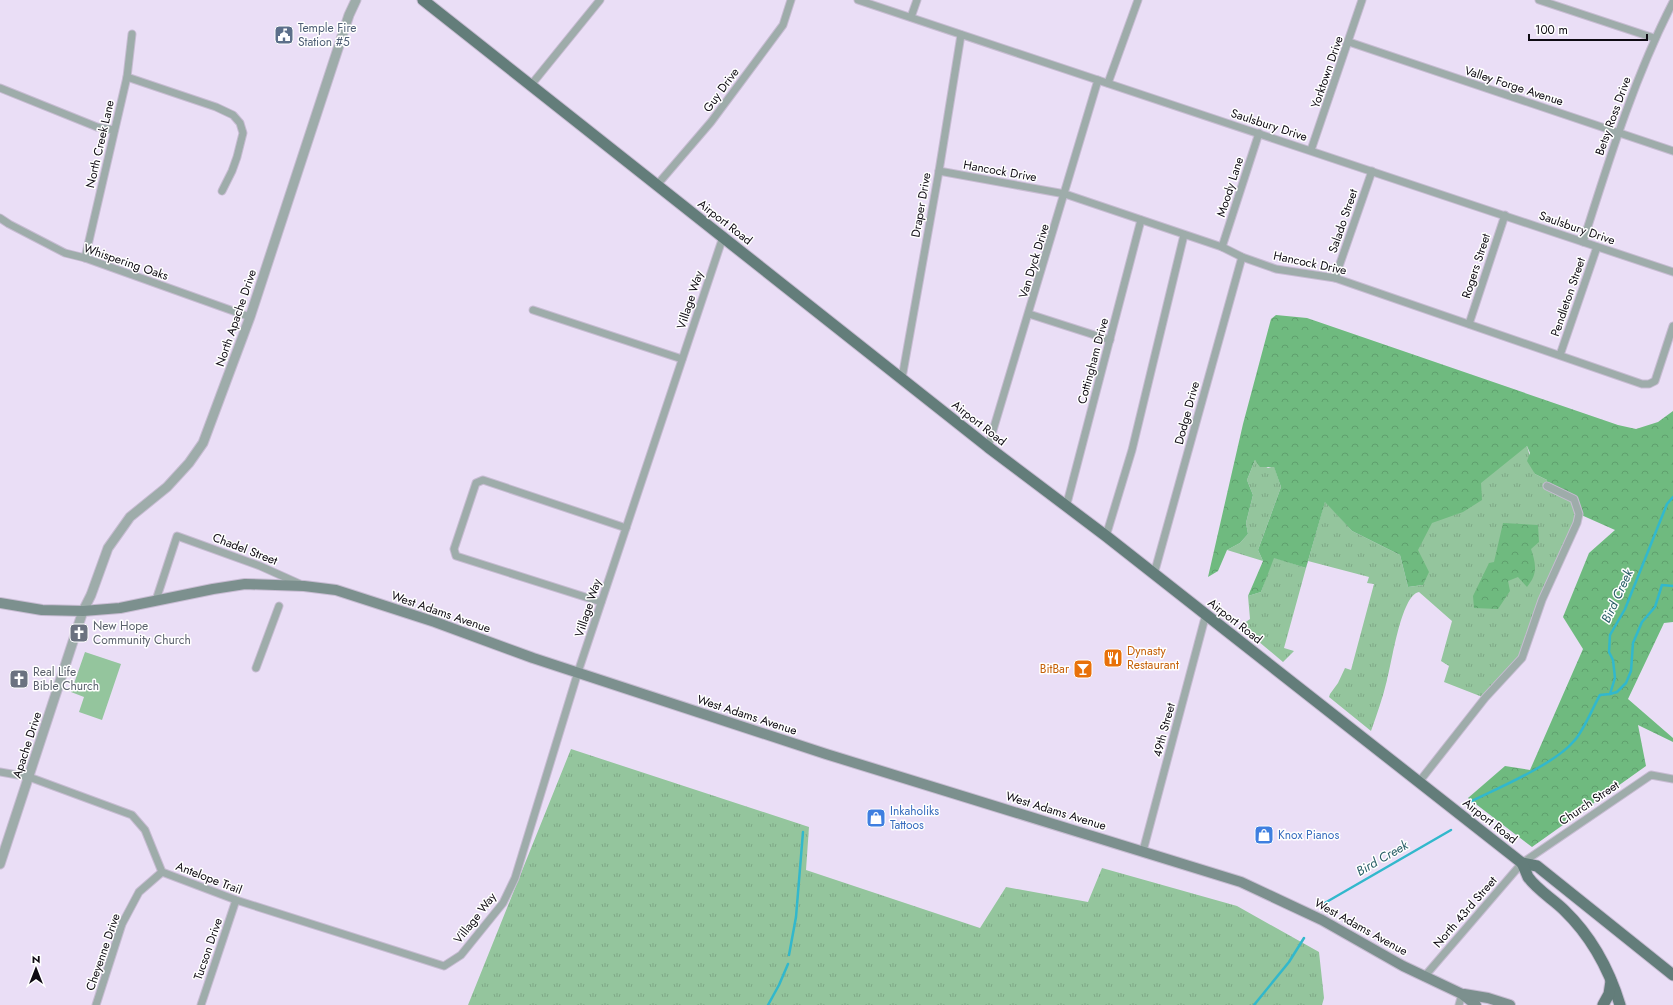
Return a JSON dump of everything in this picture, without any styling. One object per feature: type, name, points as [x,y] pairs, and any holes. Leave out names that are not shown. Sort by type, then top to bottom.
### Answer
[{"type":"main road","name":"Airport Road","points":[[425,1],[988,447],[1106,536],[1522,862],[1537,866],[1673,975]]},
{"type":"main road","name":"West Adams Avenue","points":[[0,603],[42,610],[83,611],[120,608],[213,588],[245,584],[304,586],[336,590],[435,622],[532,658],[826,754],[1240,882],[1303,910],[1424,977],[1462,994],[1476,1005]]},
{"type":"main road","name":"Airport Road","points":[[1522,862],[1528,877],[1578,925],[1598,953],[1610,978],[1620,1005]]},
{"type":"main road","points":[[1603,1005],[1609,994],[1610,978]]},
{"type":"main road","name":"West Adams Avenue","points":[[1462,994],[1488,998],[1510,1005]]},
{"type":"street","name":"North Apache Drive","points":[[83,611],[91,595],[108,548],[126,522],[130,517],[167,487],[189,463],[203,443],[250,317],[349,15],[356,0]]},
{"type":"street","points":[[531,85],[600,0]]},
{"type":"street","name":"Guy Drive","points":[[657,185],[711,122],[783,25],[791,0]]},
{"type":"street","name":"Saulsbury Drive","points":[[858,0],[1673,272]]},
{"type":"street","points":[[911,17],[917,0]]},
{"type":"street","points":[[1108,84],[1138,0]]},
{"type":"street","points":[[1539,0],[1654,38]]},
{"type":"street","name":"Yorktown Drive","points":[[1311,150],[1348,42],[1359,1]]},
{"type":"street","name":"Betsy Ross Drive","points":[[1583,242],[1618,132],[1654,38],[1673,2]]},
{"type":"street","name":"North Creek Lane","points":[[85,258],[127,77],[132,34]]},
{"type":"street","name":"Draper Drive","points":[[902,378],[939,172],[961,35]]},
{"type":"street","name":"Valley Forge Avenue","points":[[1348,42],[1673,151]]},
{"type":"street","points":[[127,77],[216,107],[233,115],[240,123],[243,133],[238,157],[222,191]]},
{"type":"street","name":"Van Dyck Drive","points":[[988,447],[1098,80]]},
{"type":"street","points":[[0,88],[97,127],[114,130]]},
{"type":"street","name":"Moody Lane","points":[[1222,247],[1259,133]]},
{"type":"street","name":"Salado Street","points":[[1335,278],[1372,171]]},
{"type":"street","name":"Hancock Drive","points":[[939,172],[1065,194],[1222,247],[1242,257],[1276,269],[1335,278],[1642,384],[1649,384],[1655,381],[1673,326]]},
{"type":"street","name":"Rogers Street","points":[[1469,324],[1505,215]]},
{"type":"street","name":"Whispering Oaks","points":[[0,218],[65,253],[85,258],[250,317]]},
{"type":"street","name":"Cottingham Drive","points":[[1066,507],[1141,220]]},
{"type":"street","points":[[1106,536],[1132,450],[1184,234]]},
{"type":"street","name":"Village Way","points":[[444,966],[461,955],[503,903],[512,884],[578,672],[723,237]]},
{"type":"street","name":"Pendleton Street","points":[[1560,355],[1597,247]]},
{"type":"street","name":"Dodge Drive","points":[[1154,574],[1242,257]]},
{"type":"street","points":[[533,310],[682,358]]},
{"type":"street","points":[[1029,314],[1110,340]]},
{"type":"street","points":[[601,602],[456,556],[454,549],[476,483],[483,480],[626,528]]},
{"type":"street","points":[[1419,782],[1486,698],[1522,658],[1542,600],[1577,523],[1579,514],[1574,500],[1547,486]]},
{"type":"street","name":"Chadel Street","points":[[156,600],[177,536],[260,566],[304,586]]},
{"type":"street","points":[[256,668],[279,606]]},
{"type":"street","name":"Apache Drive","points":[[0,864],[83,611]]},
{"type":"street","name":"49th Street","points":[[1143,851],[1206,614]]},
{"type":"street","name":"Antelope Trail","points":[[0,772],[29,777],[132,815],[144,830],[162,872],[236,900],[444,966]]},
{"type":"street","name":"Church Street","points":[[1522,862],[1650,775],[1673,779]]},
{"type":"street","name":"North 43rd Street","points":[[1424,977],[1522,862]]},
{"type":"street","name":"Cheyenne Drive","points":[[96,1005],[122,924],[139,892],[162,872]]},
{"type":"street","name":"Tucson Drive","points":[[201,1005],[236,900]]},
{"type":"street","points":[[1459,1005],[1462,994]]},
{"type":"green space","points":[[1276,315],[1307,318],[1618,425],[1636,429],[1658,422],[1673,411],[1673,622],[1664,623],[1628,699],[1673,738],[1673,742],[1638,725],[1646,766],[1532,847],[1468,798],[1505,766],[1530,770],[1583,649],[1563,617],[1589,553],[1615,530],[1579,514],[1574,499],[1547,486],[1547,480],[1535,474],[1527,461],[1530,453],[1527,446],[1481,483],[1482,500],[1463,512],[1432,523],[1418,550],[1429,572],[1423,585],[1408,587],[1400,555],[1352,531],[1325,502],[1306,568],[1274,558],[1261,592],[1248,596],[1263,561],[1258,550],[1281,487],[1274,467],[1260,467],[1255,460],[1247,480],[1253,495],[1246,523],[1248,534],[1240,543],[1227,550],[1218,571],[1208,577],[1243,424],[1271,319]]},
{"type":"green space","points":[[1527,446],[1535,474],[1547,480],[1574,499],[1579,514],[1522,658],[1485,698],[1444,682],[1449,666],[1441,661],[1452,621],[1419,592],[1413,596],[1402,617],[1380,706],[1371,731],[1329,697],[1345,668],[1351,670],[1374,584],[1367,583],[1369,577],[1308,561],[1325,501],[1352,531],[1400,555],[1408,587],[1423,585],[1381,529]]},
{"type":"green space","points":[[1255,460],[1268,468],[1274,466],[1281,487],[1258,550],[1263,561],[1227,550],[1240,543],[1248,534],[1246,523],[1253,495],[1247,480]]},
{"type":"green space","points":[[1503,523],[1538,525],[1539,542],[1531,549],[1535,564],[1533,578],[1527,587],[1518,577],[1508,581],[1510,591],[1498,609],[1474,608],[1473,596],[1489,563],[1494,562]]},
{"type":"green space","points":[[1273,557],[1306,568],[1284,648],[1294,651],[1283,662],[1240,626],[1250,619],[1248,596],[1261,592]]},
{"type":"green space","points":[[85,652],[121,664],[102,720],[79,712],[84,697],[71,692]]},
{"type":"green space","points":[[571,749],[809,827],[806,870],[980,928],[1006,887],[1088,902],[1102,868],[1237,906],[1319,952],[1324,998],[1322,1005],[468,1005]]},
{"type":"waterway","name":"Bird Creek","points":[[1470,802],[1540,767],[1565,750],[1581,732],[1600,695],[1610,694],[1615,678],[1613,660],[1609,652],[1610,635],[1625,609],[1667,504],[1673,497]]},
{"type":"waterway","points":[[1610,694],[1617,692],[1626,683],[1631,671],[1633,643],[1642,622],[1655,607],[1662,585],[1673,586]]},
{"type":"waterway","name":"Bird Creek","points":[[1323,904],[1451,830]]},
{"type":"waterway","points":[[789,955],[796,917],[803,832]]},
{"type":"waterway","name":"Bird Creek","points":[[1254,1005],[1289,962],[1304,938]]},
{"type":"waterway","points":[[768,1005],[788,964]]},
{"type":"place","name":"Temple Fire Station #5","points":[[284,35]]},
{"type":"place","name":"New Hope Community Church","points":[[79,633]]},
{"type":"place","name":"Dynasty Restaurant","points":[[1113,658]]},
{"type":"place","name":"BitBar","points":[[1083,669]]},
{"type":"place","name":"Real Life Bible Church","points":[[19,679]]},
{"type":"place","name":"Inkaholiks Tattoos","points":[[876,818]]},
{"type":"place","name":"Knox Pianos","points":[[1264,835]]}]
